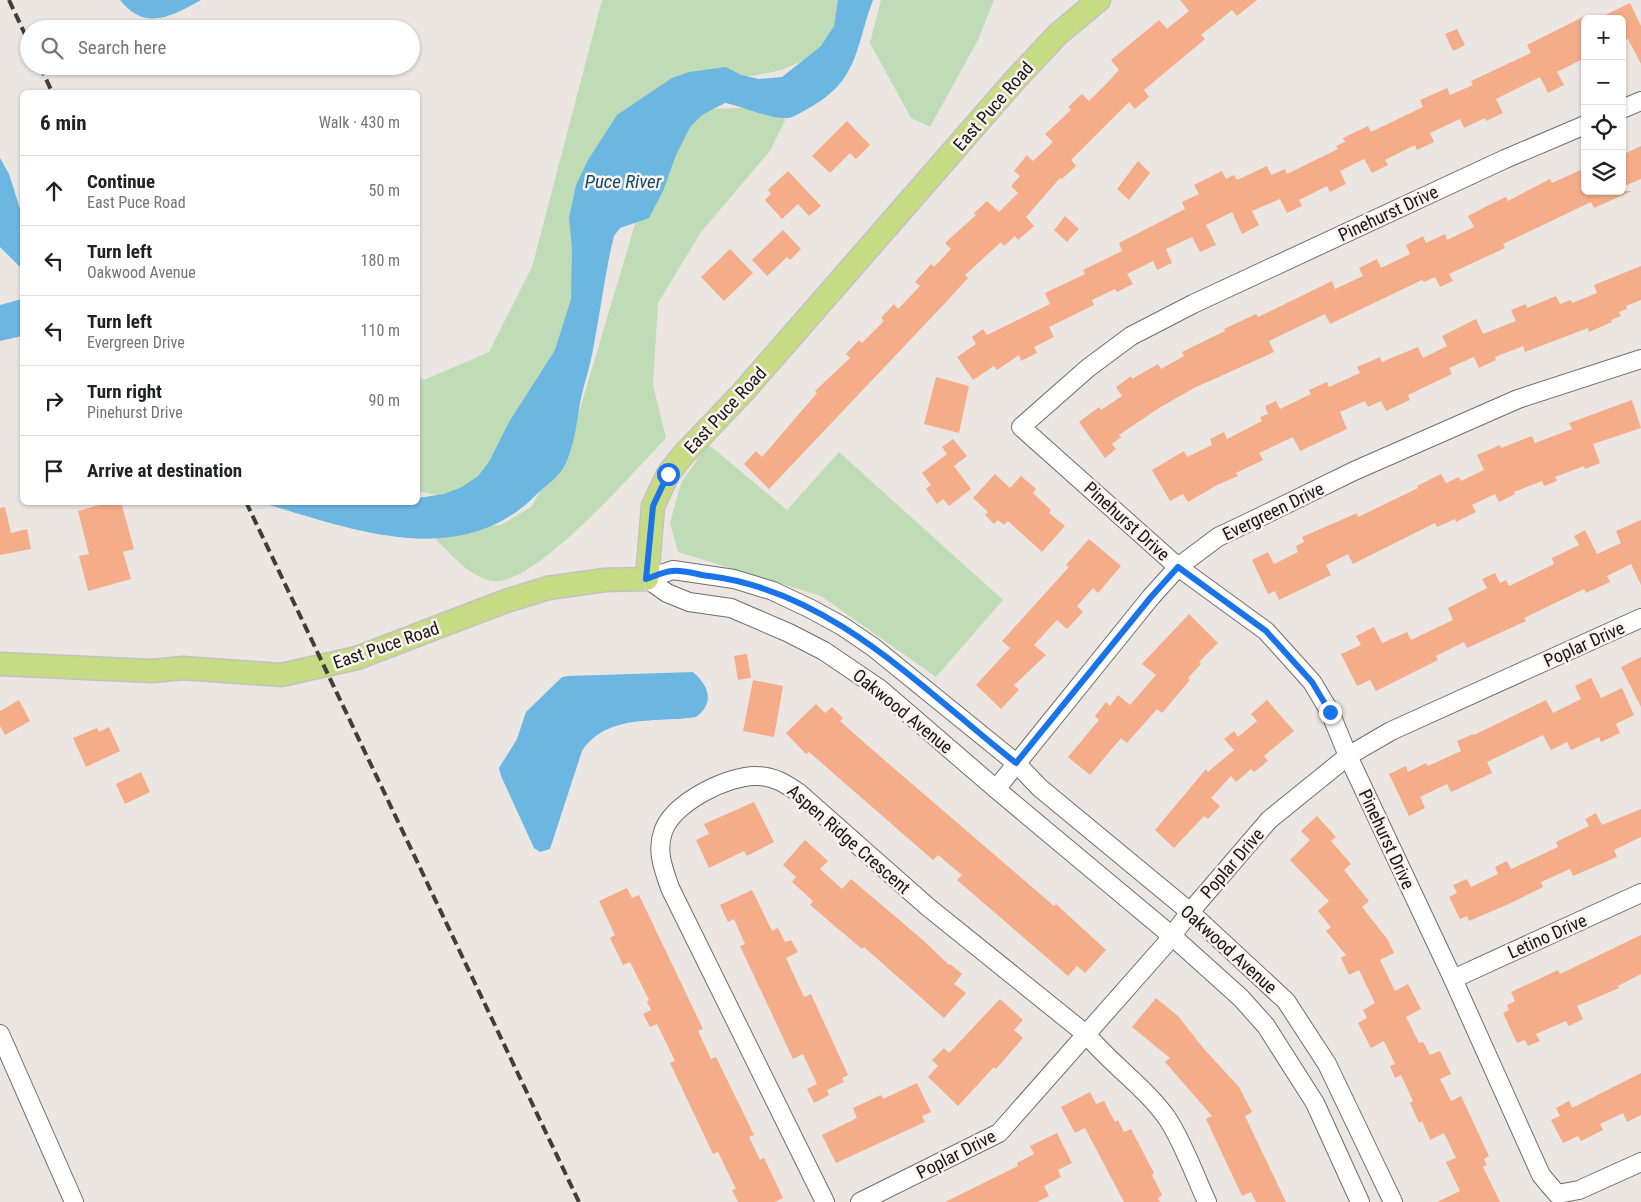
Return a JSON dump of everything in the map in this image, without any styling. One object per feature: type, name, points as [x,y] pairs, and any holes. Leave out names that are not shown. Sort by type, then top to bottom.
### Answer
[{"type":"main road","name":"East Puce Road","points":[[0,664],[150,671],[183,668],[281,675],[357,658],[506,601],[548,588],[605,580],[646,579],[653,506],[668,474],[682,455],[744,391],[1015,80],[1058,34],[1099,0]]},
{"type":"street","points":[[1626,107],[1641,101]]},
{"type":"street","name":"Pinehurst Drive","points":[[1581,127],[1504,159],[1193,304],[1131,336],[1088,368],[1021,427],[1178,567],[1266,631],[1312,682],[1330,712],[1348,756],[1453,978],[1541,1175],[1557,1194],[1578,1190],[1641,1162]]},
{"type":"street","name":"Evergreen Drive","points":[[996,790],[1151,597],[1178,567],[1218,537],[1380,460],[1518,399],[1641,359]]},
{"type":"street","name":"Oakwood Avenue","points":[[646,579],[673,570],[734,579],[774,591],[804,605],[842,626],[873,648],[1016,763],[1040,788],[1190,912],[1286,1001],[1327,1064],[1393,1202]]},
{"type":"street","name":"Oakwood Avenue","points":[[646,579],[667,593],[689,602],[731,608],[789,633],[824,651],[880,688],[996,790],[1172,936],[1241,998],[1266,1026],[1315,1103],[1360,1202]]},
{"type":"street","name":"Poplar Drive","points":[[860,1202],[999,1133],[1172,936],[1190,912],[1269,820],[1294,797],[1348,756],[1391,731],[1641,618]]},
{"type":"street","name":"Aspen Ridge Crescent","points":[[825,1202],[670,888],[660,859],[663,832],[678,810],[701,795],[738,777],[758,775],[778,779],[799,793],[928,907],[1086,1035],[1102,1053],[1153,1101],[1168,1119],[1207,1202]]},
{"type":"street","name":"Letino Drive","points":[[1453,978],[1641,893]]},
{"type":"street","points":[[0,1034],[74,1202]]},
{"type":"green space","points":[[602,0],[852,0],[845,29],[811,57],[782,70],[664,93],[577,315],[466,502],[420,491],[420,377],[424,380],[489,352],[532,267]]},
{"type":"green space","points":[[881,0],[994,0],[978,40],[930,127],[911,118],[870,43]]},
{"type":"green space","points":[[780,106],[785,121],[770,151],[701,232],[658,303],[653,385],[666,438],[584,523],[558,547],[533,566],[510,578],[492,581],[473,573],[456,560],[427,530],[501,525],[531,507],[572,436],[640,207],[690,118],[713,109]]},
{"type":"green space","points":[[708,444],[787,510],[839,452],[1003,600],[936,677],[821,596],[678,552],[670,523],[681,483]]},
{"type":"water","points":[[120,0],[201,0],[169,15],[149,18],[139,16],[129,10]]},
{"type":"water","name":"Puce River","points":[[838,0],[873,0],[853,62],[838,86],[825,98],[788,118],[765,115],[725,103],[702,115],[690,127],[676,155],[663,191],[649,218],[620,228],[614,236],[593,351],[571,450],[560,473],[536,495],[506,519],[474,532],[439,538],[404,538],[368,532],[332,524],[270,505],[420,505],[420,498],[444,494],[462,487],[478,476],[489,462],[509,422],[555,350],[571,299],[572,248],[569,218],[576,185],[588,160],[617,115],[672,78],[689,72],[726,67],[741,75],[759,79],[782,77],[821,46],[834,26]]},
{"type":"water","points":[[0,158],[9,174],[20,209],[20,267],[0,247]]},
{"type":"water","points":[[20,300],[20,336],[0,341],[0,305]]},
{"type":"water","points":[[693,672],[699,677],[708,694],[706,706],[702,712],[696,717],[649,720],[619,725],[605,730],[592,739],[582,751],[550,849],[540,852],[534,848],[499,768],[517,739],[526,712],[562,677]]},
{"type":"building","points":[[1180,0],[1257,0],[1237,16],[1232,10],[1201,35],[1205,39],[1144,90],[1149,97],[1135,109],[1129,102],[1071,160],[1076,166],[1062,179],[1060,178],[1026,217],[1034,226],[1018,240],[1015,236],[1004,246],[1001,242],[965,275],[968,278],[947,301],[769,489],[744,464],[756,451],[762,457],[817,393],[815,391],[850,358],[846,354],[859,340],[862,343],[884,321],[881,318],[894,304],[898,309],[920,286],[915,282],[931,264],[934,267],[951,249],[945,243],[976,215],[974,213],[987,201],[999,212],[1018,193],[1011,186],[1020,176],[1014,171],[1027,155],[1033,161],[1053,142],[1045,134],[1071,110],[1068,107],[1082,94],[1089,101],[1119,70],[1111,60],[1159,20],[1167,29],[1189,11]]},
{"type":"building","points":[[1630,3],[1641,26],[1641,64],[1628,39],[1626,40],[1626,15],[1605,15]]},
{"type":"building","points":[[1581,18],[1581,60],[1557,72],[1564,85],[1548,93],[1540,77],[1496,99],[1503,113],[1486,121],[1485,118],[1464,128],[1460,119],[1430,133],[1434,142],[1417,150],[1415,145],[1385,160],[1388,165],[1372,173],[1364,159],[1340,171],[1346,184],[1330,192],[1327,186],[1299,200],[1302,206],[1287,213],[1280,199],[1252,211],[1259,225],[1242,234],[1232,212],[1206,225],[1216,245],[1200,252],[1192,237],[1166,249],[1172,263],[1157,270],[1153,261],[1127,274],[1133,284],[1117,292],[1115,289],[1092,300],[1094,305],[1049,327],[1054,337],[1034,347],[1037,353],[1021,361],[1019,355],[997,370],[994,366],[973,380],[957,357],[976,344],[972,337],[983,329],[987,335],[1050,304],[1045,293],[1085,274],[1083,270],[1122,251],[1119,243],[1185,209],[1182,202],[1199,194],[1194,185],[1222,171],[1226,179],[1234,175],[1237,180],[1267,166],[1271,175],[1285,169],[1287,174],[1338,149],[1336,146],[1345,142],[1343,138],[1368,126],[1371,132],[1423,107],[1420,100],[1447,88],[1450,95],[1473,85],[1471,81],[1531,53],[1527,45]]},
{"type":"building","points":[[1457,29],[1465,45],[1453,51],[1445,34]]},
{"type":"building","points":[[847,121],[870,145],[856,159],[850,153],[830,173],[812,156]]},
{"type":"building","points":[[1641,146],[1641,179],[1626,185],[1626,153]]},
{"type":"building","points":[[1138,161],[1150,173],[1129,200],[1117,189]]},
{"type":"building","points":[[1581,170],[1581,195],[1623,195],[1594,208],[1591,202],[1503,244],[1505,248],[1449,274],[1453,281],[1440,287],[1435,277],[1424,282],[1422,280],[1330,324],[1325,314],[1269,341],[1274,352],[1194,388],[1159,408],[1119,435],[1121,437],[1112,444],[1116,449],[1105,458],[1079,422],[1099,407],[1101,410],[1122,396],[1116,387],[1131,376],[1132,379],[1158,364],[1161,369],[1184,356],[1182,352],[1225,331],[1224,329],[1256,314],[1258,317],[1332,281],[1335,289],[1363,276],[1359,268],[1377,259],[1381,268],[1410,254],[1406,245],[1423,236],[1426,243],[1445,234],[1447,240],[1474,227],[1468,216],[1506,197],[1508,201],[1550,179],[1552,183]]},
{"type":"building","points":[[788,171],[821,206],[809,216],[798,204],[782,219],[765,200],[771,194],[768,190]]},
{"type":"building","points":[[1065,216],[1079,229],[1067,242],[1054,230]]},
{"type":"building","points":[[783,230],[801,249],[790,260],[787,257],[767,276],[752,260]]},
{"type":"building","points":[[730,249],[753,273],[724,301],[701,277]]},
{"type":"building","points":[[1641,266],[1641,300],[1626,306],[1627,309],[1619,312],[1621,316],[1611,320],[1612,322],[1589,332],[1588,328],[1525,352],[1523,346],[1495,357],[1496,360],[1479,368],[1474,357],[1449,368],[1452,374],[1408,395],[1410,400],[1386,411],[1381,401],[1368,407],[1365,401],[1340,412],[1347,429],[1300,451],[1293,437],[1259,453],[1263,460],[1236,473],[1238,476],[1217,485],[1188,502],[1183,494],[1170,501],[1152,470],[1184,451],[1187,457],[1212,445],[1210,439],[1224,432],[1227,439],[1262,421],[1260,417],[1268,414],[1265,406],[1276,401],[1280,409],[1311,394],[1309,390],[1327,382],[1329,387],[1360,373],[1357,367],[1380,357],[1382,362],[1418,347],[1423,358],[1447,346],[1442,336],[1476,319],[1483,334],[1516,321],[1511,310],[1526,304],[1527,308],[1556,296],[1560,304],[1571,300],[1572,303],[1597,293],[1594,285]]},
{"type":"building","points":[[936,377],[969,386],[959,433],[924,424]]},
{"type":"building","points":[[1632,400],[1641,428],[1593,444],[1600,463],[1585,469],[1584,466],[1555,477],[1557,481],[1544,486],[1542,481],[1514,492],[1515,494],[1499,502],[1495,494],[1472,505],[1476,512],[1456,522],[1455,519],[1437,527],[1435,523],[1353,564],[1348,554],[1326,565],[1331,575],[1279,600],[1275,591],[1268,594],[1252,560],[1268,552],[1274,564],[1298,552],[1296,546],[1304,542],[1302,537],[1357,513],[1358,517],[1418,488],[1417,486],[1441,474],[1446,483],[1459,477],[1461,481],[1484,470],[1477,455],[1500,445],[1501,448],[1532,436],[1535,443],[1572,429],[1569,423]]},
{"type":"building","points":[[953,439],[967,456],[954,466],[971,489],[949,506],[943,499],[937,504],[926,489],[931,485],[922,473],[947,454],[942,447]]},
{"type":"building","points":[[995,474],[1010,488],[1021,476],[1036,489],[1033,493],[1051,510],[1049,513],[1065,526],[1042,552],[1008,521],[1004,525],[998,520],[994,524],[985,515],[988,512],[973,498]]},
{"type":"building","points":[[99,505],[122,505],[134,549],[123,552],[131,579],[88,591],[79,556],[89,554],[78,511]]},
{"type":"building","points":[[5,507],[11,533],[27,529],[31,549],[0,555],[0,508]]},
{"type":"building","points":[[1641,520],[1641,585],[1631,564],[1607,576],[1610,582],[1586,593],[1584,589],[1524,618],[1526,621],[1467,648],[1464,642],[1436,656],[1438,660],[1376,691],[1370,680],[1357,686],[1341,654],[1361,645],[1356,636],[1374,627],[1382,643],[1407,632],[1411,640],[1453,620],[1448,608],[1487,588],[1482,579],[1495,573],[1500,583],[1506,580],[1509,586],[1554,564],[1552,558],[1579,545],[1574,536],[1585,530],[1597,554],[1621,543],[1616,531]]},
{"type":"building","points":[[1089,539],[1121,566],[1098,593],[1093,588],[1077,606],[1083,612],[1067,629],[1057,620],[1034,645],[1046,655],[1014,685],[1019,690],[1001,709],[976,685],[1010,648],[1002,641],[1069,567],[1066,565]]},
{"type":"building","points":[[1189,614],[1218,643],[1199,662],[1201,664],[1188,678],[1190,680],[1162,713],[1157,709],[1127,743],[1121,738],[1090,775],[1068,757],[1099,720],[1095,716],[1106,702],[1110,706],[1118,695],[1130,705],[1156,675],[1142,664]]},
{"type":"building","points":[[747,654],[751,678],[738,680],[734,656]]},
{"type":"building","points":[[1641,657],[1641,707],[1621,667]]},
{"type":"building","points":[[1591,678],[1601,698],[1622,688],[1634,715],[1616,724],[1620,733],[1601,742],[1599,737],[1571,750],[1567,742],[1551,750],[1543,735],[1487,762],[1492,773],[1451,792],[1447,784],[1420,797],[1425,808],[1409,816],[1389,774],[1406,766],[1408,772],[1426,763],[1428,766],[1461,751],[1457,741],[1474,735],[1546,700],[1553,713],[1581,699],[1575,686]]},
{"type":"building","points":[[753,680],[783,686],[774,737],[743,731]]},
{"type":"building","points":[[19,700],[30,721],[5,735],[0,726],[0,711]]},
{"type":"building","points":[[1267,700],[1294,731],[1264,756],[1268,761],[1254,772],[1251,769],[1236,782],[1231,776],[1211,798],[1220,806],[1208,819],[1204,816],[1174,848],[1155,830],[1206,769],[1208,772],[1234,750],[1224,739],[1234,731],[1238,737],[1257,721],[1251,714]]},
{"type":"building","points":[[816,704],[825,713],[832,707],[843,718],[840,721],[868,746],[1054,906],[1056,904],[1106,950],[1085,973],[1077,966],[1068,976],[957,880],[962,875],[938,855],[933,860],[809,752],[806,754],[786,733]]},
{"type":"building","points":[[109,727],[120,751],[86,767],[73,738],[97,728],[99,732]]},
{"type":"building","points":[[141,772],[150,792],[125,804],[116,784]]},
{"type":"building","points":[[754,802],[774,842],[747,856],[744,851],[709,868],[696,840],[709,834],[704,824]]},
{"type":"building","points":[[1641,809],[1641,837],[1614,850],[1617,857],[1573,876],[1570,869],[1541,882],[1543,887],[1511,903],[1469,921],[1467,916],[1460,919],[1449,897],[1457,893],[1453,885],[1467,879],[1471,887],[1498,874],[1495,867],[1507,861],[1511,869],[1558,847],[1556,842],[1589,826],[1585,819],[1596,813],[1602,825]]},
{"type":"building","points":[[1317,816],[1336,837],[1331,841],[1351,864],[1344,870],[1369,901],[1362,907],[1388,940],[1394,953],[1380,960],[1395,991],[1408,984],[1421,1009],[1406,1017],[1419,1043],[1423,1042],[1430,1055],[1440,1051],[1451,1074],[1440,1079],[1451,1101],[1461,1096],[1489,1156],[1484,1159],[1487,1165],[1483,1167],[1500,1202],[1437,1202],[1460,1191],[1446,1162],[1456,1158],[1444,1133],[1430,1140],[1422,1121],[1419,1123],[1410,1103],[1413,1101],[1401,1075],[1395,1078],[1390,1066],[1395,1064],[1384,1041],[1371,1048],[1358,1023],[1367,1018],[1363,1010],[1375,1003],[1359,970],[1349,975],[1341,958],[1346,955],[1326,931],[1331,927],[1318,911],[1329,901],[1290,860],[1310,840],[1301,831]]},
{"type":"building","points":[[805,840],[828,861],[820,869],[842,889],[851,879],[924,941],[949,965],[962,974],[954,984],[966,993],[944,1018],[864,947],[862,949],[810,905],[813,901],[792,882],[796,877],[783,865]]},
{"type":"building","points":[[627,888],[632,898],[639,895],[703,1029],[698,1031],[711,1059],[716,1057],[754,1135],[749,1137],[760,1160],[764,1158],[783,1198],[775,1202],[738,1202],[732,1190],[736,1189],[718,1152],[713,1154],[670,1063],[675,1061],[657,1024],[650,1027],[643,1014],[651,1010],[647,1002],[649,1000],[630,962],[623,965],[610,938],[615,935],[599,901]]},
{"type":"building","points":[[752,890],[772,931],[778,928],[785,942],[791,940],[798,952],[786,958],[804,997],[811,994],[848,1075],[842,1078],[844,1082],[827,1090],[829,1095],[814,1103],[807,1089],[817,1084],[803,1054],[793,1059],[740,946],[745,944],[734,919],[728,922],[720,905]]},
{"type":"building","points":[[1641,935],[1641,974],[1618,986],[1619,988],[1577,1006],[1583,1019],[1569,1026],[1566,1021],[1536,1034],[1540,1041],[1528,1046],[1525,1040],[1517,1043],[1503,1013],[1509,1010],[1507,1005],[1515,1001],[1511,992],[1558,970],[1560,974]]},
{"type":"building","points":[[1156,998],[1178,1016],[1204,1049],[1239,1087],[1252,1112],[1245,1116],[1286,1202],[1256,1202],[1251,1192],[1242,1196],[1206,1119],[1212,1116],[1165,1062],[1170,1058],[1132,1027]]},
{"type":"building","points":[[1000,999],[1023,1020],[1014,1030],[1023,1038],[996,1069],[994,1067],[958,1106],[928,1077],[938,1066],[932,1060],[944,1048],[949,1053]]},
{"type":"building","points":[[1641,1073],[1641,1115],[1627,1122],[1623,1113],[1600,1124],[1603,1130],[1581,1141],[1578,1136],[1563,1143],[1551,1120],[1560,1116],[1556,1108],[1569,1101],[1572,1108]]},
{"type":"building","points":[[917,1083],[931,1112],[922,1116],[925,1122],[836,1163],[822,1135],[857,1118],[853,1108],[881,1095],[883,1099]]},
{"type":"building","points":[[1090,1092],[1096,1104],[1104,1101],[1115,1122],[1118,1120],[1124,1132],[1131,1129],[1154,1173],[1152,1175],[1162,1195],[1158,1198],[1160,1202],[1124,1202],[1085,1128],[1075,1133],[1061,1107]]},
{"type":"building","points":[[1057,1133],[1072,1163],[1058,1170],[1061,1177],[1044,1186],[1049,1196],[1037,1202],[945,1202],[1018,1166],[1017,1163],[1034,1154],[1030,1146]]},
{"type":"railway","points":[[9,0],[20,24]]},
{"type":"railway","points":[[44,75],[51,90]]},
{"type":"railway","points":[[247,505],[579,1202]]},
{"type":"route","points":[[668,474],[653,506],[646,579],[673,570],[734,579],[774,591],[811,609],[842,626],[897,666],[1016,763],[1151,597],[1178,567],[1266,631],[1312,682],[1330,712]]}]
